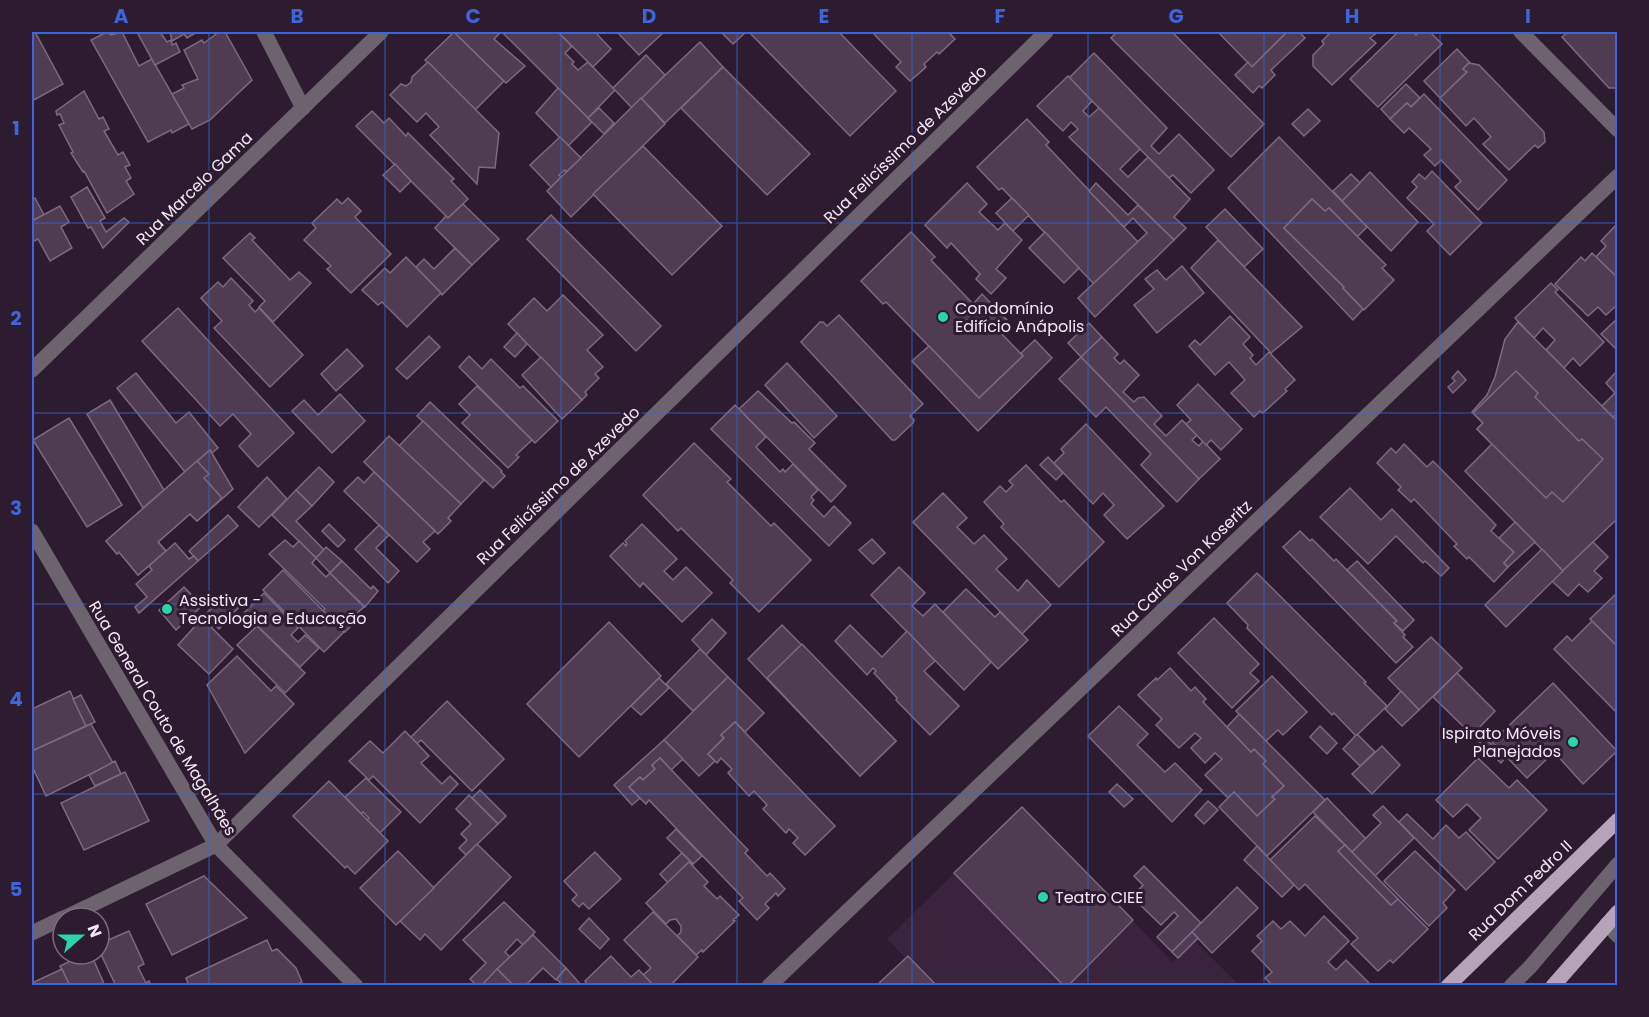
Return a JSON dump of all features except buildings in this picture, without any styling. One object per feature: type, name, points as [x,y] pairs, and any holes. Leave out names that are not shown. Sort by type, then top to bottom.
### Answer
[{"type":"main road","name":"Rua Dom Pedro II","points":[[1448,986],[1617,820]]},
{"type":"main road","points":[[1553,986],[1617,912]]},
{"type":"street","points":[[264,32],[303,108]]},
{"type":"street","name":"Rua Marcelo Gama","points":[[32,370],[381,32]]},
{"type":"street","name":"Rua Felicíssimo de Azevedo","points":[[88,906],[216,846],[1046,32]]},
{"type":"street","points":[[1521,32],[1617,130]]},
{"type":"street","name":"Rua Carlos Von Koseritz","points":[[769,986],[1617,176]]},
{"type":"street","name":"Rua General Couto de Magalhães","points":[[32,531],[216,846],[356,986]]},
{"type":"street","points":[[1511,986],[1530,967],[1617,864]]},
{"type":"street","name":"Rua Felicíssimo de Azevedo","points":[[32,933],[51,924]]},
{"type":"street","points":[[1607,924],[1617,936]]},
{"type":"shaded area","points":[[1022,807],[1173,962],[1195,941],[1239,985],[932,985],[887,939]]},
{"type":"place","name":"Condomínio Edifício Anápolis","points":[[943,317]]},
{"type":"place","name":"Assistiva - Tecnologia e Educação","points":[[167,609]]},
{"type":"place","name":"Ispirato Móveis Planejados","points":[[1573,742]]},
{"type":"place","name":"Teatro CIEE","points":[[1043,897]]}]
